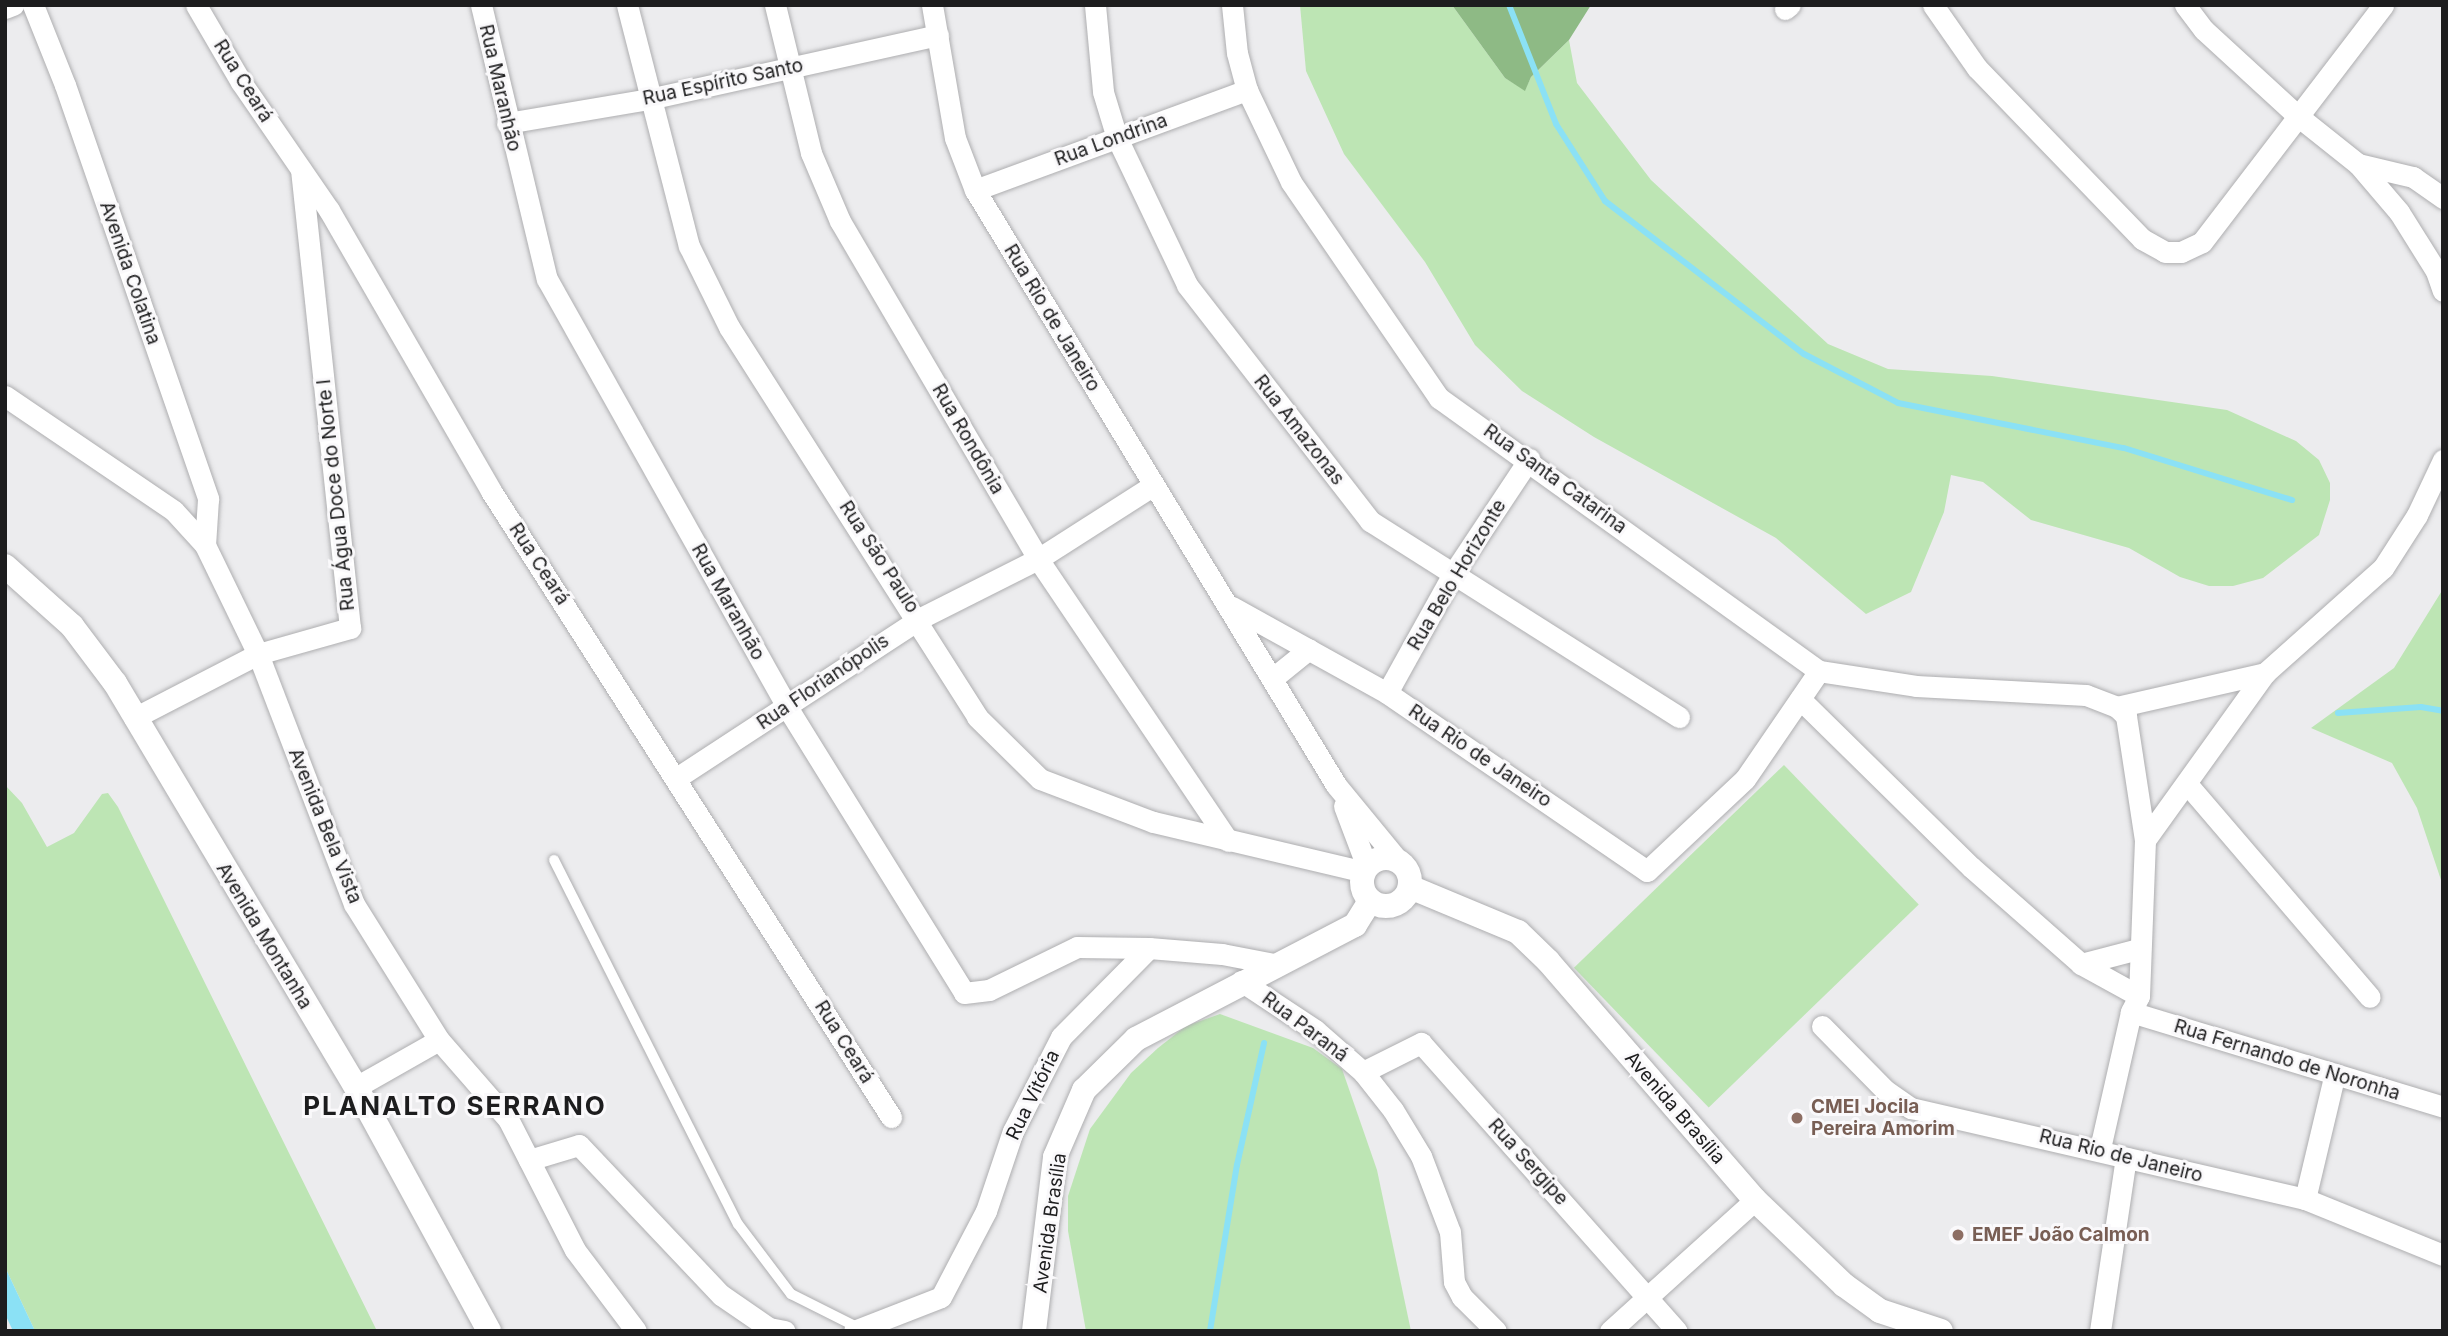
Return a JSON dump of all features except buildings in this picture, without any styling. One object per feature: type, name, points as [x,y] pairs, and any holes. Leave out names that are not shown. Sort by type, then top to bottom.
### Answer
[{"type":"street","points":[[5,8],[13,5]]},
{"type":"street","name":"Avenida Colatina","points":[[33,5],[65,85],[208,499],[205,545]]},
{"type":"street","name":"Rua Ceará","points":[[197,5],[241,82],[329,210],[491,491],[678,777],[891,1117]]},
{"type":"street","name":"Rua Maranhão","points":[[481,5],[507,123],[547,279],[787,707],[964,993],[989,990],[1077,947],[1149,948]]},
{"type":"street","name":"Rua São Paulo","points":[[627,5],[688,246],[729,327],[919,619],[977,717],[1040,779],[1153,822],[1366,870]]},
{"type":"street","name":"Rua Rondônia","points":[[775,5],[788,68],[811,153],[840,221],[1038,558],[1228,841]]},
{"type":"street","name":"Rua Rio de Janeiro","points":[[932,5],[956,138],[975,190],[1152,486],[1231,607],[1336,785],[1400,863]]},
{"type":"street","name":"Rua Amazonas","points":[[1095,5],[1103,92],[1117,138],[1188,285],[1370,521],[1679,716]]},
{"type":"street","name":"Rua Santa Catarina","points":[[1232,5],[1237,53],[1247,90],[1290,182],[1439,398],[1529,459],[1819,671]]},
{"type":"street","points":[[1933,5],[1977,68],[2142,239],[2165,252],[2181,252],[2202,242],[2383,5]]},
{"type":"street","points":[[2185,5],[2204,30],[2299,117],[2358,164],[2399,212],[2436,271],[2443,291]]},
{"type":"street","name":"Rua Espírito Santo","points":[[507,123],[649,99],[938,35]]},
{"type":"street","name":"Rua Londrina","points":[[975,190],[1247,90]]},
{"type":"street","points":[[2358,164],[2413,177],[2443,198]]},
{"type":"street","name":"Rua Água Doce do Norte I","points":[[134,718],[258,654],[350,628],[301,169]]},
{"type":"street","name":"Avenida Bela Vista","points":[[7,393],[174,510],[205,545],[258,654],[354,904],[439,1040],[508,1119],[575,1250],[636,1331]]},
{"type":"street","name":"Rua Belo Horizonte","points":[[1387,693],[1454,572],[1529,459]]},
{"type":"street","points":[[2145,840],[2188,785],[2265,673],[2383,568],[2417,515],[2443,460]]},
{"type":"street","name":"Rua Florianópolis","points":[[678,777],[919,619],[1038,558],[1152,486]]},
{"type":"street","name":"Avenida Montanha","points":[[5,566],[72,626],[116,683],[134,718],[356,1087],[489,1331]]},
{"type":"street","name":"Rua Rio de Janeiro","points":[[1231,607],[1387,693],[1647,871],[1745,779],[1800,699]]},
{"type":"street","points":[[1273,678],[1309,649]]},
{"type":"street","points":[[1800,699],[1819,671],[1916,686],[2086,695],[2117,707],[2126,716],[2132,736],[2145,840],[2135,1004],[2100,1149]]},
{"type":"street","points":[[2117,707],[2265,673]]},
{"type":"street","name":"Rua Fernando de Noronha","points":[[1800,699],[1971,867],[2081,964],[2135,1004],[2334,1077],[2443,1107]]},
{"type":"street","name":"Rua Rio de Janeiro","points":[[1336,785],[1366,870]]},
{"type":"street","points":[[2188,785],[2370,997]]},
{"type":"street","points":[[1383,858],[1400,863],[1409,873],[1410,887],[1394,905],[1370,901],[1362,887],[1366,870],[1383,858]]},
{"type":"street","name":"Avenida Brasília","points":[[1410,887],[1518,932],[1548,961],[1755,1200],[1843,1285],[1881,1311],[1941,1331]]},
{"type":"street","name":"Avenida Brasília","points":[[1034,1331],[1055,1157],[1084,1090],[1136,1039],[1241,981],[1355,925],[1370,901]]},
{"type":"street","points":[[1149,948],[1222,954],[1274,964]]},
{"type":"street","name":"Rua Vitória","points":[[854,1331],[863,1330],[942,1297],[986,1211],[1013,1131],[1061,1037],[1149,948]]},
{"type":"street","points":[[2081,964],[2138,949]]},
{"type":"street","name":"Rua Paraná","points":[[1241,981],[1315,1030],[1363,1072],[1421,1156],[1450,1232],[1454,1282],[1462,1297],[1496,1331]]},
{"type":"street","name":"Rua Rio de Janeiro","points":[[1822,1026],[1885,1090],[1911,1108],[2100,1149],[2126,1158],[2305,1199],[2443,1255]]},
{"type":"street","points":[[356,1087],[439,1040]]},
{"type":"street","name":"Rua Sergipe","points":[[1363,1072],[1422,1042],[1677,1331]]},
{"type":"street","points":[[2305,1199],[2334,1077]]},
{"type":"street","points":[[529,1160],[579,1146],[721,1295],[769,1328],[785,1331]]},
{"type":"street","points":[[2100,1331],[2126,1158]]},
{"type":"street","points":[[1609,1331],[1645,1295],[1755,1200]]},
{"type":"lane","points":[[554,860],[738,1224],[791,1294],[863,1330]]},
{"type":"green space","points":[[1300,5],[1452,5],[1505,78],[1525,90],[1531,77],[1569,40],[1577,83],[1651,180],[1828,344],[1888,369],[1992,376],[2227,410],[2296,441],[2319,460],[2330,483],[2330,500],[2319,535],[2263,578],[2233,586],[2209,586],[2180,577],[2129,548],[2031,520],[1983,482],[1951,475],[1944,512],[1911,592],[1866,614],[1776,538],[1594,437],[1522,391],[1475,345],[1425,262],[1344,154],[1306,71]]},
{"type":"green space","points":[[1452,5],[1591,5],[1569,40],[1531,77],[1525,91],[1505,78]]},
{"type":"green space","points":[[2443,589],[2443,886],[2417,808],[2392,763],[2311,728],[2394,668]]},
{"type":"green space","points":[[1784,765],[1919,905],[1709,1107],[1574,968]]},
{"type":"green space","points":[[5,785],[22,803],[47,847],[74,833],[102,794],[108,793],[118,807],[377,1331],[35,1331],[5,1267]]},
{"type":"green space","points":[[1220,1014],[1313,1048],[1342,1069],[1377,1170],[1411,1331],[1086,1331],[1068,1231],[1068,1196],[1090,1129],[1131,1073],[1158,1048],[1186,1026]]},
{"type":"water","points":[[5,1267],[35,1331],[13,1331],[5,1314]]},
{"type":"waterway","points":[[1509,5],[1556,124],[1605,201],[1804,354],[1898,403],[2124,448],[2292,500]]},
{"type":"waterway","points":[[2338,713],[2421,707],[2443,711]]},
{"type":"waterway","points":[[1210,1331],[1237,1165],[1264,1043]]},
{"type":"place","name":"CMEI Jocila Pereira Amorim","points":[[1797,1118]]},
{"type":"place","name":"EMEF João Calmon","points":[[1958,1235]]},
{"type":"district","name":"PLANALTO SERRANO","points":[[455,1106]]}]
